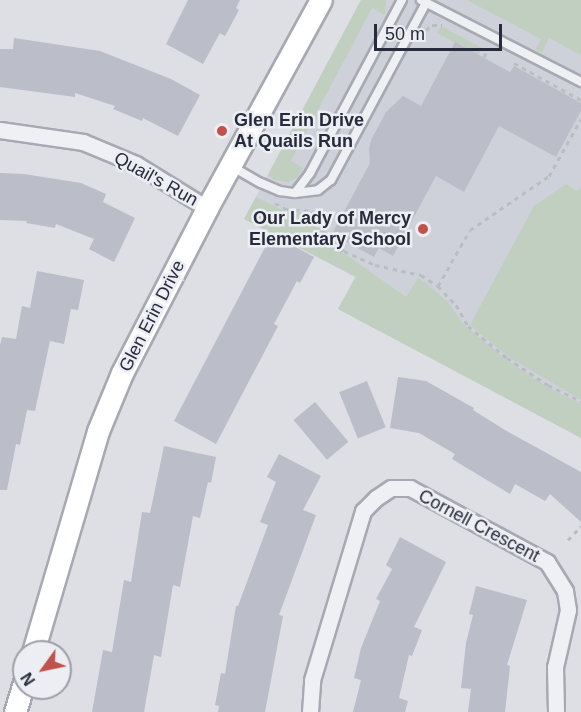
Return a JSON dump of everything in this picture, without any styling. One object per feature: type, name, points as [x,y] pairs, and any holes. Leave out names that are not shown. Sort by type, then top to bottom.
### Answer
[{"type":"street","name":"Glen Erin Drive","points":[[37,640],[98,431],[122,373],[207,208],[321,0]]},
{"type":"street","name":"Quail's Run","points":[[0,130],[83,142],[136,164],[207,208]]},
{"type":"street","name":"Cornell Crescent","points":[[310,712],[312,680],[363,511],[391,488],[410,488],[547,562],[565,591],[568,610],[555,667],[556,712]]},
{"type":"lane","points":[[295,193],[310,173],[402,0]]},
{"type":"lane","points":[[230,165],[280,191],[295,193],[318,190],[331,180],[423,1],[581,82]]},
{"type":"path","points":[[424,34],[432,25],[448,28]]},
{"type":"path","points":[[478,44],[498,55]]},
{"type":"path","points":[[484,57],[488,49]]},
{"type":"path","points":[[509,60],[581,100]]},
{"type":"path","points":[[438,286],[470,230],[549,176],[581,119]]},
{"type":"path","points":[[271,202],[286,209],[312,211],[322,230],[344,251],[375,265],[421,275],[438,286],[456,305],[468,326],[548,385],[581,401]]},
{"type":"path","points":[[568,540],[581,526]]},
{"type":"shaded area","name":"Our Lady of Mercy Elementary School","points":[[361,0],[581,0],[581,438],[338,309],[355,277],[244,219]]},
{"type":"green space","points":[[361,0],[386,0],[385,15],[372,8],[291,161],[303,168],[297,178],[288,182],[275,180],[268,175]]},
{"type":"green space","points":[[467,0],[581,0],[581,55],[549,38],[542,53],[535,50],[541,39]]},
{"type":"green space","points":[[441,26],[482,48],[479,55],[437,33]]},
{"type":"green space","points":[[566,184],[577,191],[581,187],[581,400],[507,356],[470,325],[534,206]]},
{"type":"green space","points":[[256,197],[284,211],[307,213],[328,242],[406,297],[418,278],[425,282],[449,303],[462,323],[506,360],[547,387],[581,404],[581,438],[338,309],[356,277],[244,219]]},
{"type":"building","points":[[188,0],[240,0],[236,8],[239,10],[225,36],[220,33],[203,64],[166,44]]},
{"type":"building","points":[[14,38],[100,51],[171,79],[200,95],[178,136],[143,118],[142,121],[113,109],[115,106],[75,93],[75,97],[0,87],[0,49],[13,49]]},
{"type":"building","points":[[455,42],[510,72],[514,66],[581,103],[581,111],[556,157],[499,126],[464,192],[436,176],[393,256],[379,248],[374,257],[332,234],[370,163],[369,148],[372,138],[386,112],[403,96],[421,106]]},
{"type":"building","points":[[0,173],[24,174],[81,183],[106,194],[103,202],[135,218],[114,262],[89,249],[94,239],[56,224],[55,228],[26,223],[27,221],[0,220]]},
{"type":"building","points":[[272,234],[314,257],[300,283],[297,281],[274,324],[278,326],[216,444],[174,421]]},
{"type":"building","points":[[37,271],[84,280],[78,310],[71,309],[64,344],[50,341],[35,411],[27,410],[20,445],[16,444],[7,490],[0,490],[0,345],[2,337],[16,339],[22,306],[30,308]]},
{"type":"building","points":[[398,377],[426,381],[474,408],[473,410],[505,430],[581,472],[581,522],[550,494],[545,501],[515,484],[510,494],[452,459],[455,454],[419,433],[390,428]]},
{"type":"building","points":[[367,381],[386,427],[358,439],[339,392]]},
{"type":"building","points":[[315,402],[348,442],[327,460],[294,420]]},
{"type":"building","points":[[164,446],[216,457],[211,483],[208,482],[200,518],[193,516],[180,587],[173,585],[161,657],[154,655],[144,712],[92,712],[103,650],[112,652],[124,580],[131,582],[142,512],[150,513]]},
{"type":"building","points":[[279,454],[321,476],[303,510],[316,515],[279,615],[283,616],[265,712],[218,712],[219,706],[215,705],[221,673],[225,674],[236,606],[238,606],[268,525],[260,522],[276,482],[267,477]]},
{"type":"building","points":[[400,537],[446,562],[414,627],[422,630],[412,656],[409,655],[399,698],[408,701],[405,712],[353,712],[361,680],[354,678],[361,648],[380,601],[376,599],[392,569],[386,565]]},
{"type":"building","points":[[476,586],[527,600],[507,665],[510,666],[505,712],[468,712],[471,689],[461,688],[466,643],[473,615],[469,614]]},
{"type":"place","name":"Glen Erin Drive At Quails Run","points":[[222,131]]},
{"type":"place","name":"Our Lady of Mercy Elementary School","points":[[423,229]]}]
